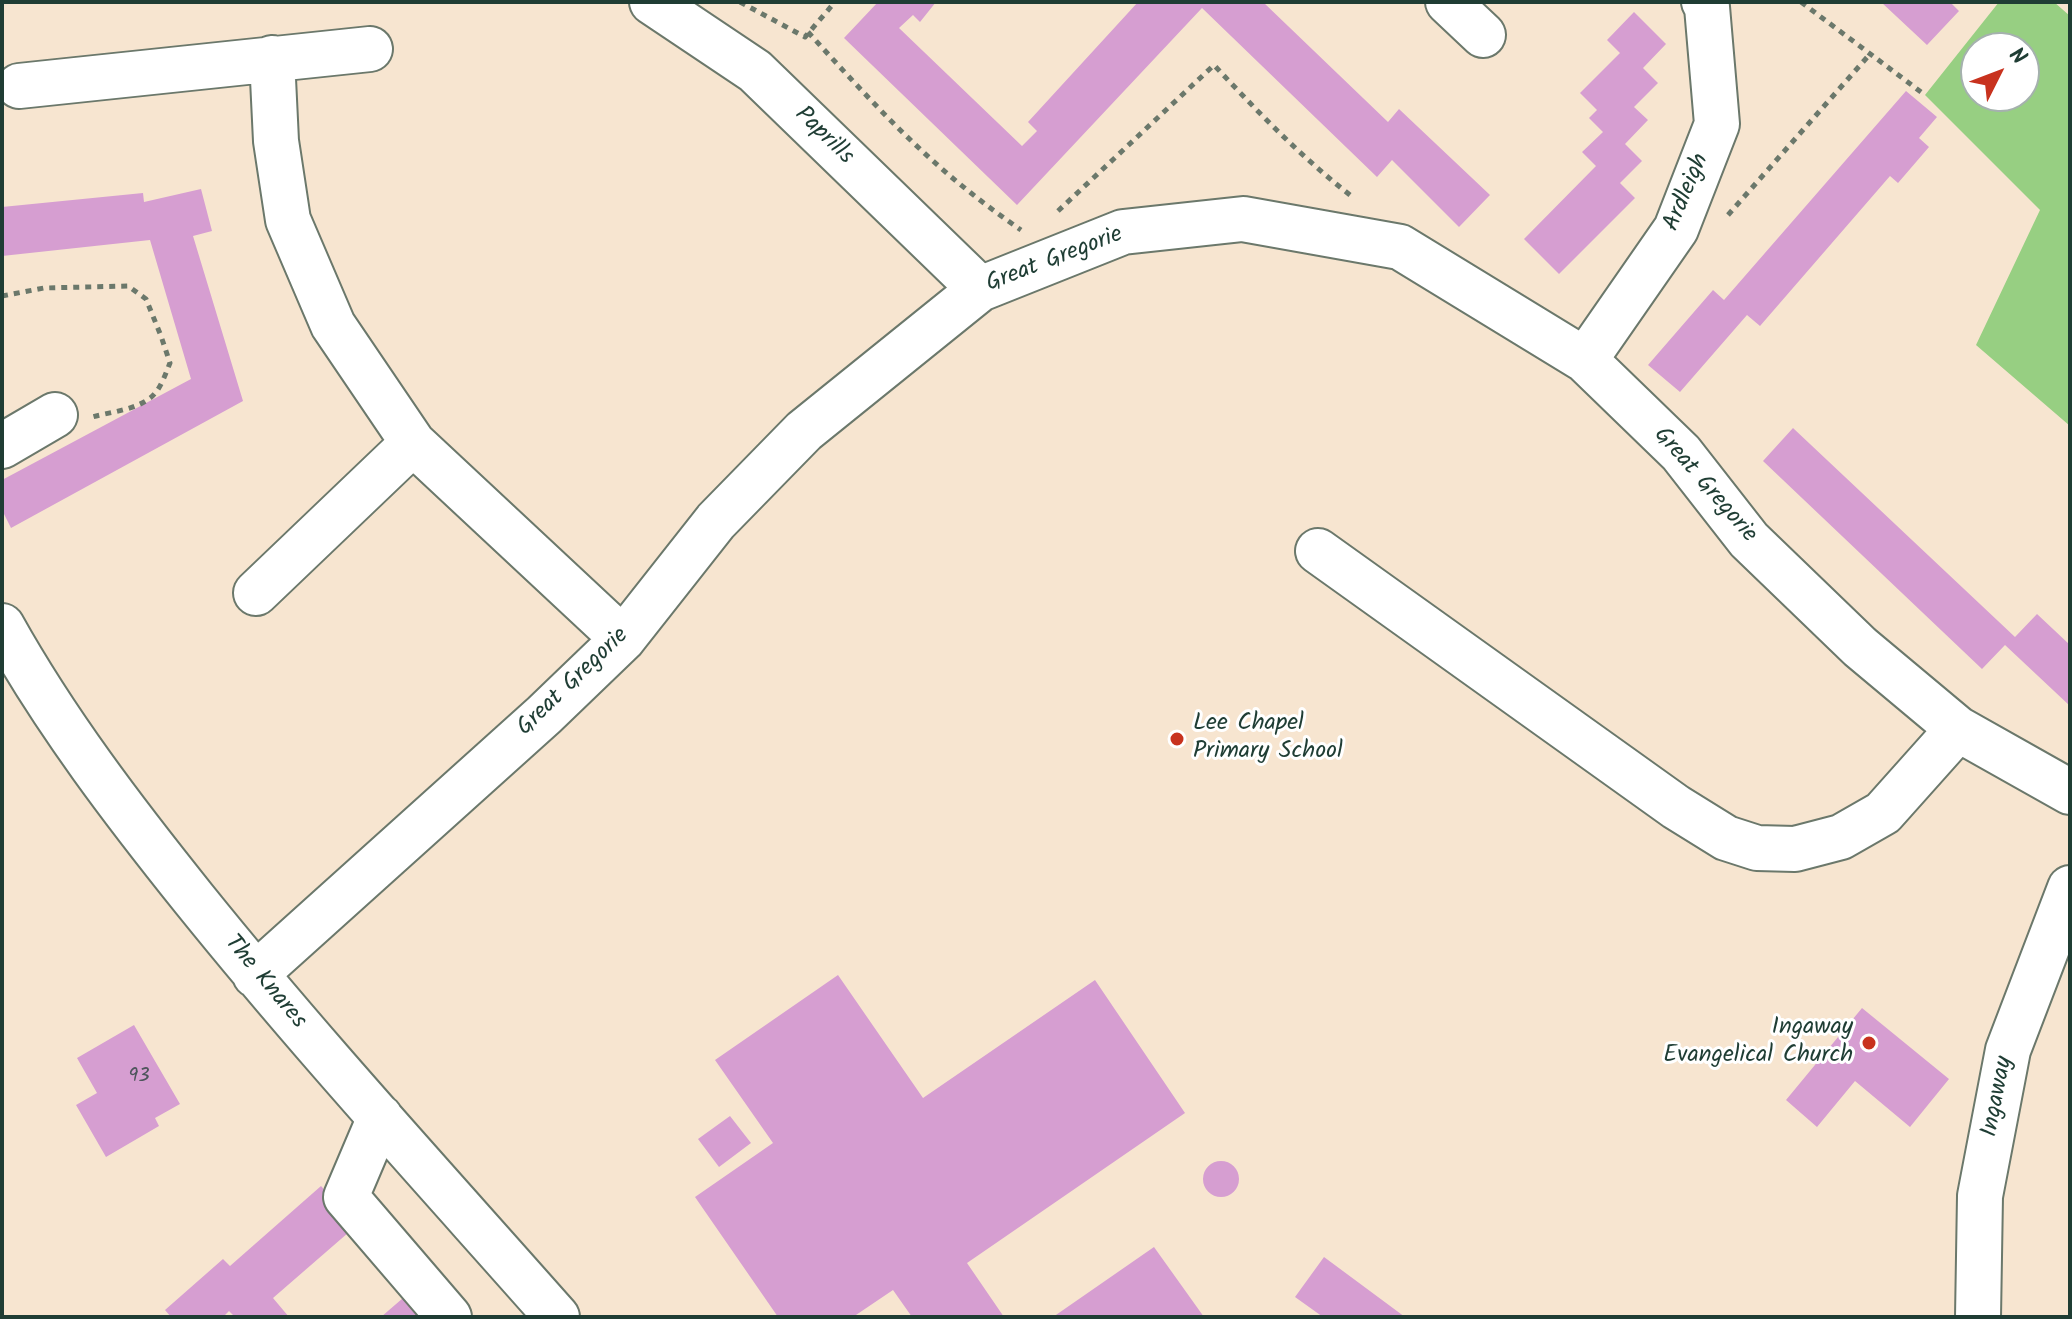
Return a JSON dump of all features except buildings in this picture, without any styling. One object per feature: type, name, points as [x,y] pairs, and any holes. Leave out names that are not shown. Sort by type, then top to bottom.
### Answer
[{"type":"street","name":"Paprills","points":[[652,2],[755,71],[980,289]]},
{"type":"street","points":[[1448,2],[1483,35]]},
{"type":"street","name":"Ardleigh","points":[[1585,360],[1676,229],[1717,124],[1707,7],[1704,2]]},
{"type":"street","points":[[19,86],[370,49]]},
{"type":"street","points":[[272,58],[276,141],[288,220],[333,325],[413,443],[623,639]]},
{"type":"street","name":"Great Gregorie","points":[[255,975],[544,715],[623,639],[716,521],[804,431],[980,289],[1123,232],[1243,219],[1400,247],[1585,360],[1681,453],[1749,540],[1860,647],[1958,729],[2070,792]]},
{"type":"street","points":[[2,446],[70,417]]},
{"type":"street","points":[[256,593],[413,443]]},
{"type":"street","points":[[1318,551],[1676,807],[1726,838],[1757,848],[1795,849],[1841,837],[1883,813],[1958,729]]},
{"type":"street","name":"The Knares","points":[[2,626],[27,671],[134,824],[255,975],[557,1317]]},
{"type":"street","name":"Ingaway","points":[[1978,1317],[1980,1196],[2008,1050],[2070,888]]},
{"type":"street","points":[[380,1117],[346,1197],[449,1317]]},
{"type":"path","points":[[740,2],[805,37],[835,2]]},
{"type":"path","points":[[1801,2],[1925,95]]},
{"type":"path","points":[[808,32],[912,141],[970,193],[1031,237]]},
{"type":"path","points":[[1723,220],[1870,54]]},
{"type":"path","points":[[1053,216],[1214,65],[1270,126],[1354,198]]},
{"type":"path","points":[[2,296],[44,288],[128,286],[146,299],[170,363],[157,390],[137,405],[70,417]]},
{"type":"green space","points":[[1999,2],[2054,2],[2070,16],[2070,426],[1976,345],[2040,210],[1925,95],[1960,51],[1960,112],[2040,112],[2040,32],[1975,32]]},
{"type":"place","name":"Lee Chapel Primary School","points":[[1177,739]]},
{"type":"place","name":"Ingaway Evangelical Church","points":[[1869,1043]]}]
